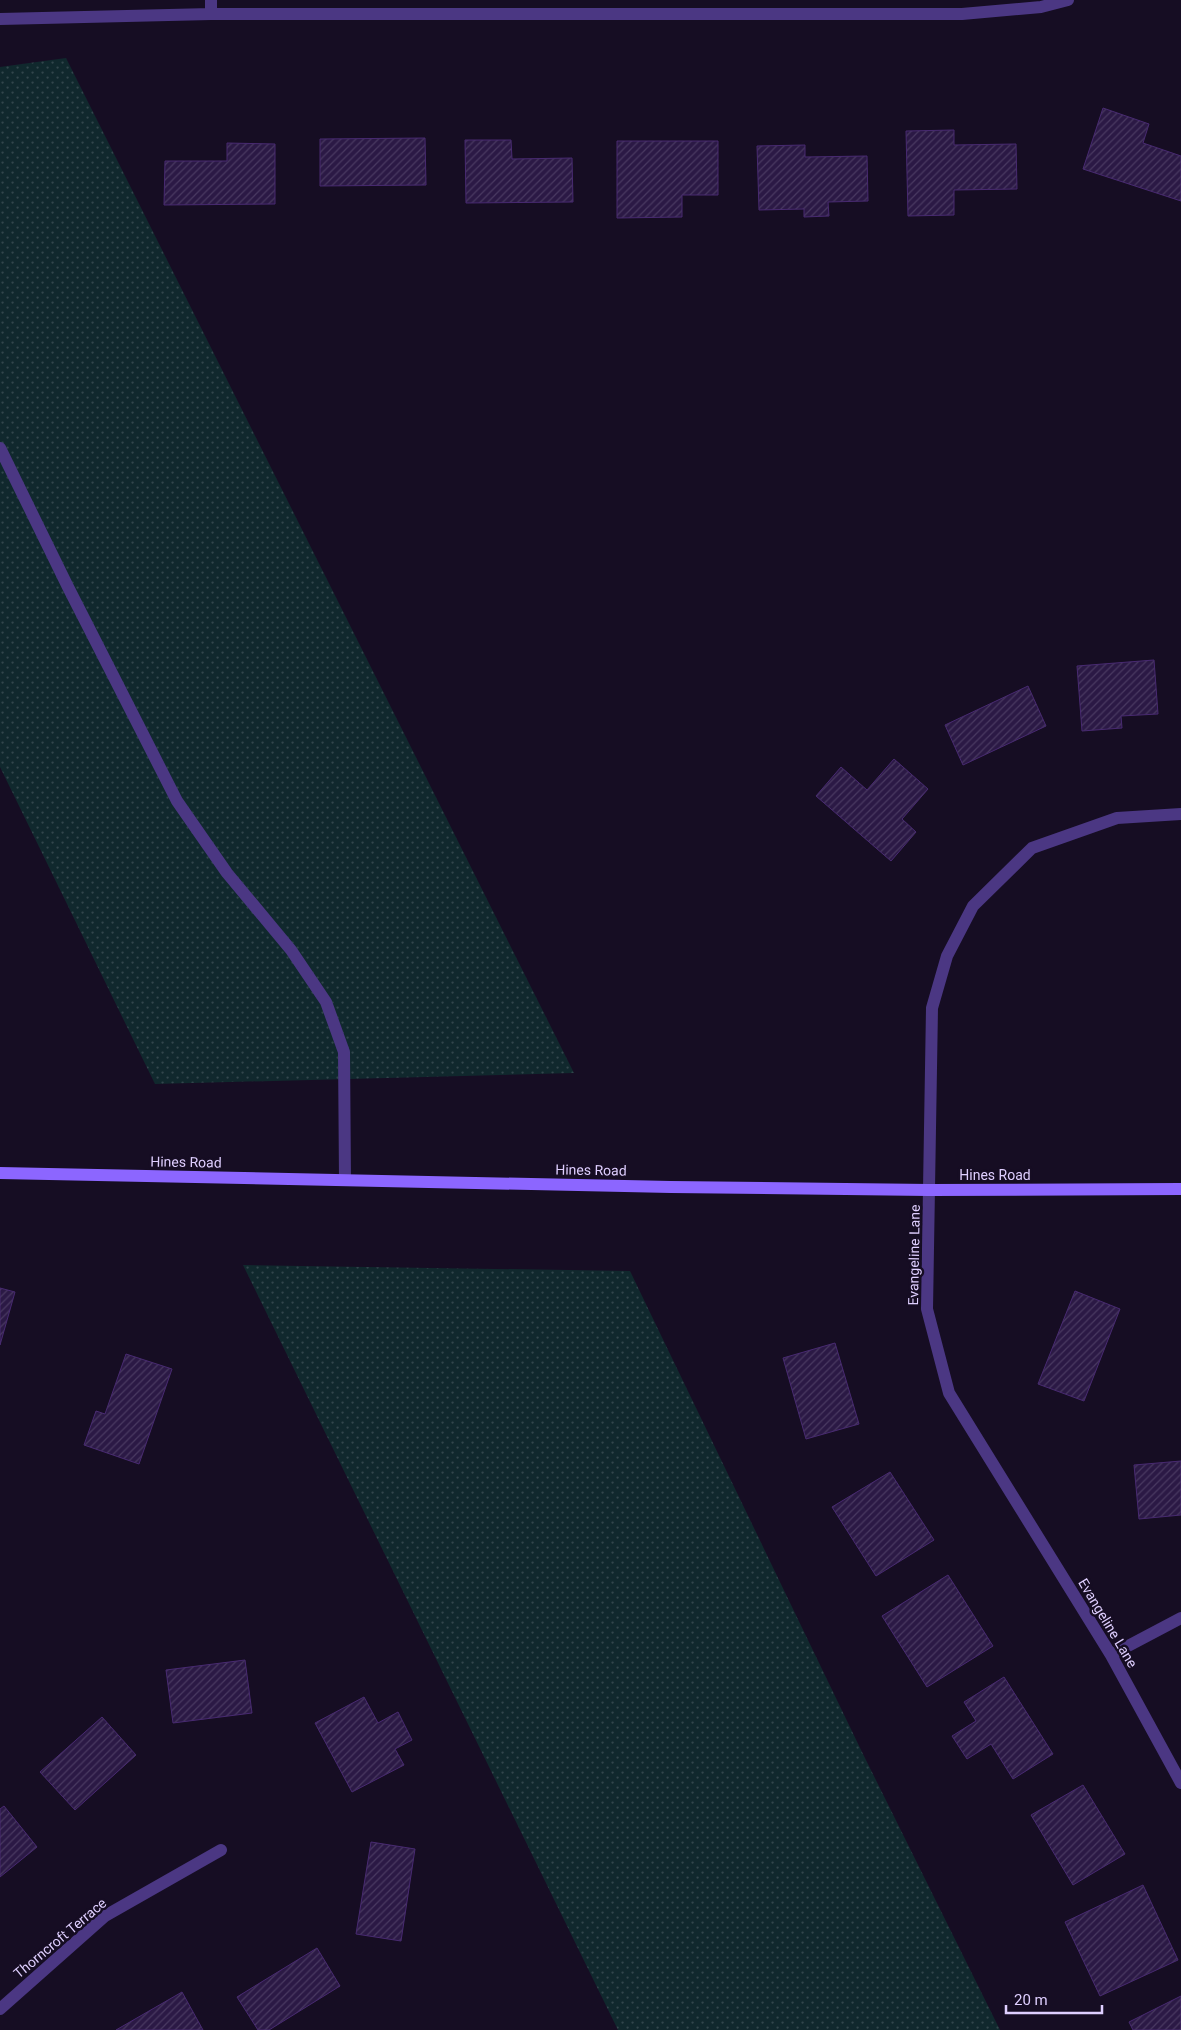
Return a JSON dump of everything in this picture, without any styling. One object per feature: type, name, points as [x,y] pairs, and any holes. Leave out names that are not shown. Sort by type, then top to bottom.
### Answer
[{"type":"street","points":[[211,0],[211,14]]},
{"type":"street","points":[[0,19],[211,14],[962,14],[1041,7],[1068,0]]},
{"type":"street","points":[[0,448],[68,587],[177,801],[227,873],[291,950],[326,1002],[344,1052],[345,1180]]},
{"type":"street","name":"Evangeline Lane","points":[[1181,814],[1117,818],[1032,848],[974,906],[947,956],[932,1008],[927,1309],[949,1393],[1111,1655],[1181,1783]]},
{"type":"street","name":"Hines Road","points":[[0,1173],[929,1190],[1181,1189]]},
{"type":"street","points":[[1111,1655],[1181,1618]]},
{"type":"street","name":"Thorncroft Terrace","points":[[0,2008],[105,1916],[221,1850]]},
{"type":"green space","points":[[66,58],[574,1073],[155,1084],[0,767],[0,67]]},
{"type":"green space","points":[[243,1265],[630,1271],[862,1752],[1000,2030],[618,2030]]},
{"type":"building","points":[[1103,108],[1149,124],[1143,143],[1181,156],[1181,201],[1083,169]]},
{"type":"building","points":[[954,130],[954,145],[1016,144],[1017,189],[954,190],[954,215],[908,216],[906,131]]},
{"type":"building","points":[[425,138],[426,185],[320,186],[320,139]]},
{"type":"building","points":[[465,140],[511,140],[512,159],[572,158],[573,202],[466,203]]},
{"type":"building","points":[[617,141],[718,141],[718,195],[682,195],[682,217],[617,218]]},
{"type":"building","points":[[227,143],[275,144],[275,204],[164,205],[165,161],[227,161]]},
{"type":"building","points":[[805,145],[805,157],[867,156],[868,201],[828,202],[829,216],[804,217],[804,209],[759,210],[757,146]]},
{"type":"building","points":[[1154,660],[1158,714],[1121,716],[1122,728],[1082,731],[1077,666]]},
{"type":"building","points":[[1028,686],[1046,726],[963,765],[945,725]]},
{"type":"building","points":[[894,759],[928,789],[902,819],[916,832],[891,861],[816,796],[841,767],[867,790]]},
{"type":"building","points":[[0,1288],[15,1292],[0,1345]]},
{"type":"building","points":[[1075,1291],[1120,1309],[1084,1401],[1038,1384]]},
{"type":"building","points":[[835,1343],[859,1424],[806,1439],[783,1358]]},
{"type":"building","points":[[126,1354],[172,1369],[139,1464],[84,1445],[96,1411],[105,1414]]},
{"type":"building","points":[[1181,1461],[1181,1515],[1139,1519],[1134,1465]]},
{"type":"building","points":[[890,1472],[934,1540],[876,1576],[832,1507]]},
{"type":"building","points":[[948,1575],[993,1646],[927,1687],[882,1616]]},
{"type":"building","points":[[245,1660],[252,1713],[173,1723],[166,1670]]},
{"type":"building","points":[[1004,1677],[1053,1754],[1013,1779],[991,1744],[967,1759],[952,1736],[976,1721],[964,1702]]},
{"type":"building","points":[[364,1697],[378,1723],[398,1712],[412,1740],[395,1749],[404,1765],[352,1792],[315,1723]]},
{"type":"building","points":[[102,1717],[136,1755],[75,1810],[40,1772]]},
{"type":"building","points":[[1083,1785],[1125,1854],[1073,1885],[1031,1815]]},
{"type":"building","points":[[4,1806],[37,1847],[0,1877],[0,1809]]},
{"type":"building","points":[[371,1842],[415,1849],[401,1941],[356,1934]]},
{"type":"building","points":[[1143,1885],[1178,1960],[1100,1996],[1065,1922]]},
{"type":"building","points":[[317,1948],[340,1986],[269,2030],[258,2030],[237,1997]]},
{"type":"building","points":[[182,1992],[203,2030],[116,2030]]},
{"type":"building","points":[[1181,1996],[1181,2030],[1133,2030],[1129,2022]]}]
